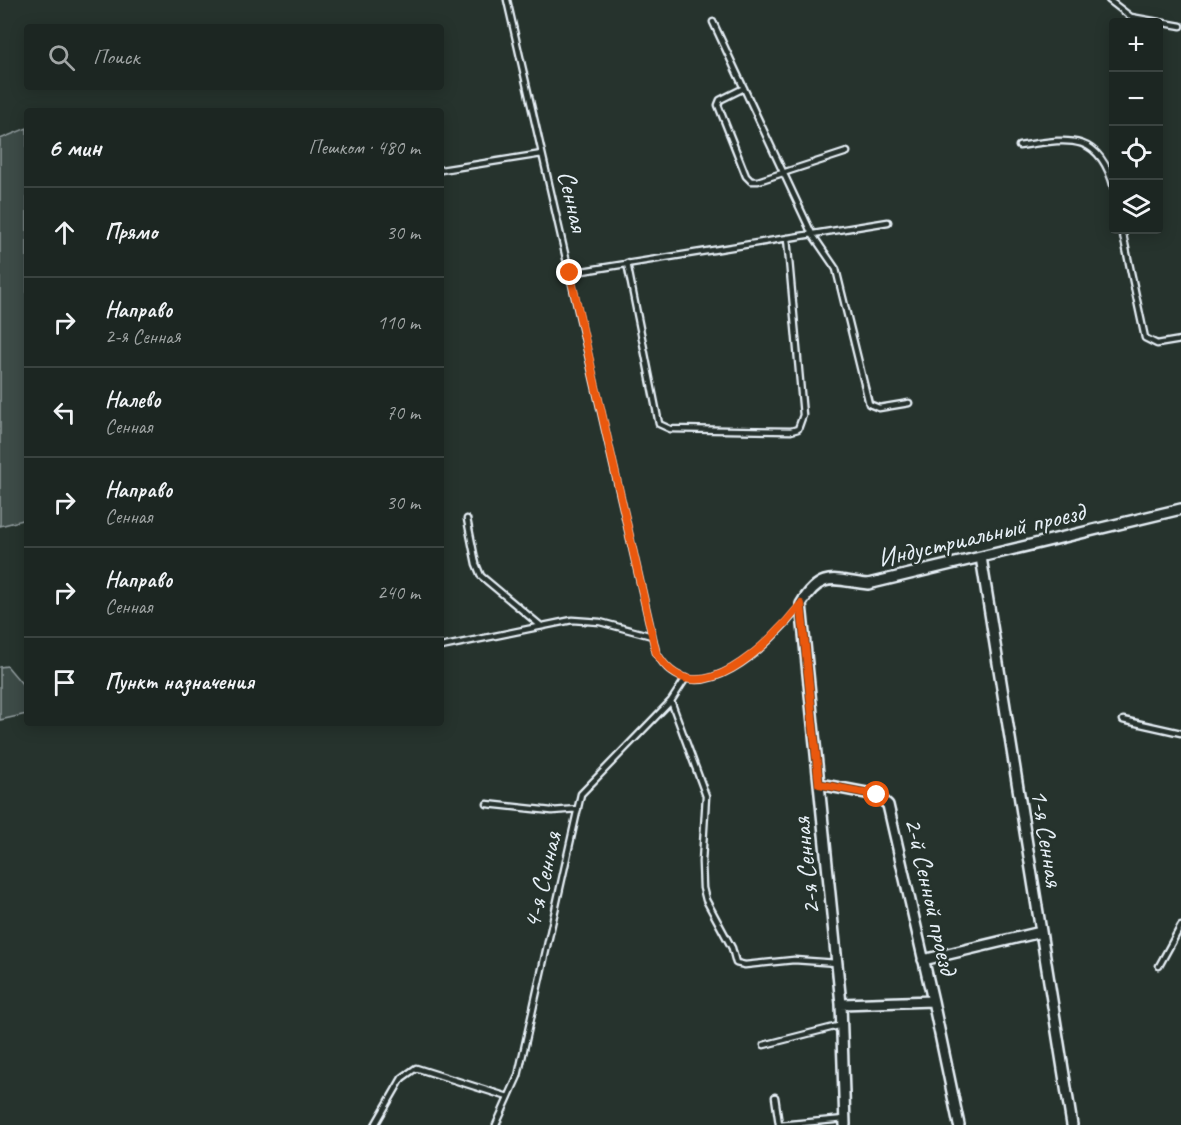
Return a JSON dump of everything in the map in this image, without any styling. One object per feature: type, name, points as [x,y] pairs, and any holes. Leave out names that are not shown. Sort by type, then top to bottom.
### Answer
[{"type":"street","name":"Индустриальный проезд","points":[[801,604],[806,596],[824,580],[833,578],[868,584],[1181,509]]},
{"type":"street","name":"1-я Сенная","points":[[981,557],[1071,1125]]},
{"type":"street","name":"2-я Сенная","points":[[801,604],[841,1004],[845,1122]]},
{"type":"street","name":"2-й Сенной проезд","points":[[819,784],[870,793],[885,801],[890,812],[959,1125]]},
{"type":"street","points":[[923,960],[1041,932]]},
{"type":"street","name":"2-й Сенной проезд","points":[[841,1004],[933,1001]]},
{"type":"lane","name":"Сенная","points":[[507,0],[652,636],[663,664],[686,678]]},
{"type":"lane","points":[[1109,0],[1131,16],[1181,26]]},
{"type":"lane","points":[[713,22],[812,234],[836,269],[869,404],[879,408],[909,403]]},
{"type":"lane","points":[[744,88],[720,100],[718,105],[746,176],[754,182],[847,152]]},
{"type":"lane","points":[[1019,146],[1064,139],[1078,142],[1102,159],[1110,180]]},
{"type":"lane","points":[[444,169],[543,154]]},
{"type":"lane","points":[[570,273],[888,222]]},
{"type":"lane","points":[[1123,234],[1145,338],[1156,344],[1181,340]]},
{"type":"lane","points":[[627,263],[659,424],[670,429],[791,431],[798,429],[803,415],[787,238]]},
{"type":"lane","points":[[467,519],[476,564],[481,576],[541,626]]},
{"type":"lane","points":[[686,678],[716,676],[741,664],[766,644],[801,604]]},
{"type":"lane","points":[[444,646],[585,619],[652,636]]},
{"type":"lane","name":"4-я Сенная","points":[[496,1125],[518,1076],[581,794],[671,701],[686,678]]},
{"type":"lane","points":[[671,701],[706,796],[702,862],[703,888],[706,900],[732,948],[736,963],[745,965],[794,960],[837,963]]},
{"type":"lane","points":[[1123,720],[1181,733]]},
{"type":"lane","points":[[487,804],[552,811],[578,809]]},
{"type":"lane","points":[[1159,966],[1181,926]]},
{"type":"lane","points":[[764,1045],[842,1025]]},
{"type":"lane","points":[[375,1125],[402,1078],[416,1068],[508,1097]]},
{"type":"lane","points":[[775,1096],[779,1125],[845,1122]]},
{"type":"shaded area","points":[[24,129],[24,520],[0,526],[0,139]]},
{"type":"shaded area","points":[[7,666],[23,685],[24,715],[0,720],[0,667]]},
{"type":"route","points":[[570,273],[656,652],[663,664],[686,678],[702,679],[716,676],[741,664],[766,644],[801,604],[819,784],[877,795]]}]
